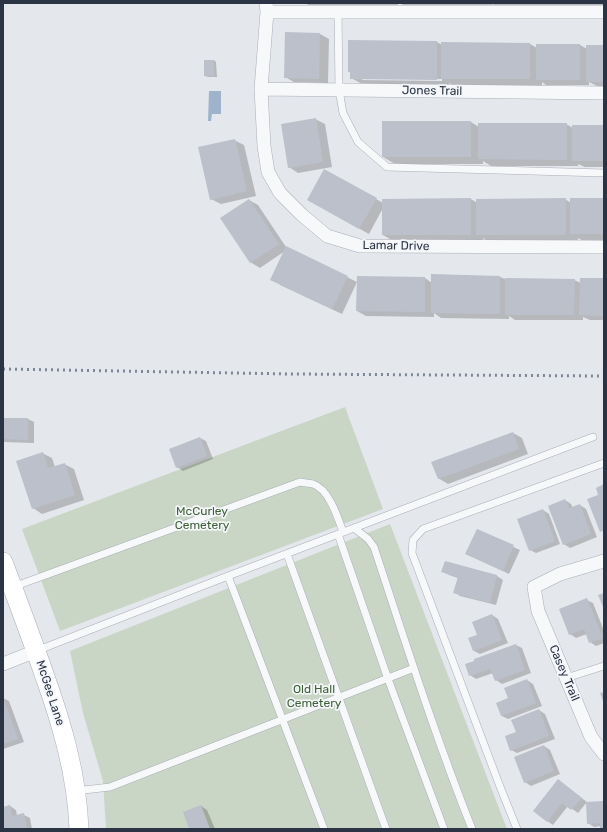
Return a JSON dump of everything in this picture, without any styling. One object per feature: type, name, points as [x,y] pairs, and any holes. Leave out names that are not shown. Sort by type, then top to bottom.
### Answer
[{"type":"street","points":[[266,7],[338,11],[604,12]]},
{"type":"street","name":"Lamar Drive","points":[[266,7],[261,89],[264,146],[268,172],[280,193],[302,215],[327,236],[360,246],[604,247]]},
{"type":"street","name":"Jones Trail","points":[[261,89],[604,93]]},
{"type":"street","name":"Casey Trail","points":[[604,561],[560,574],[534,587],[538,611],[566,678],[591,737],[604,754]]},
{"type":"street","name":"McGee Lane","points":[[3,562],[36,651],[59,720],[68,753],[75,791],[79,829]]},
{"type":"street","points":[[3,664],[36,651]]},
{"type":"lane","points":[[338,11],[339,90],[343,113],[358,142],[387,167],[604,172]]},
{"type":"lane","points":[[36,651],[593,437]]},
{"type":"lane","points":[[517,829],[412,553],[413,540],[423,529],[604,463]]},
{"type":"lane","points":[[13,587],[300,482],[314,484],[324,491],[335,511],[340,533],[388,678],[444,829]]},
{"type":"lane","points":[[354,528],[368,539],[374,547],[414,668],[454,783],[472,829]]},
{"type":"lane","points":[[287,554],[386,829]]},
{"type":"lane","points":[[228,576],[324,829]]},
{"type":"lane","points":[[566,678],[604,666]]},
{"type":"lane","points":[[75,791],[110,787],[414,668]]},
{"type":"green space","name":"McCurley Cemetery","points":[[345,407],[383,509],[60,631],[22,529]]},
{"type":"green space","name":"Old Hall Cemetery","points":[[390,524],[507,829],[106,829],[103,781],[83,713],[70,651]]},
{"type":"water","points":[[209,91],[221,91],[221,114],[212,114],[211,121],[208,121]]},
{"type":"building","points":[[285,32],[320,33],[319,79],[284,78]]},
{"type":"building","points":[[348,40],[437,41],[437,80],[350,79],[350,72],[348,72]]},
{"type":"building","points":[[441,42],[530,43],[530,79],[441,79]]},
{"type":"building","points":[[536,44],[580,44],[580,80],[536,80]]},
{"type":"building","points":[[586,45],[604,45],[604,82],[586,82]]},
{"type":"building","points":[[204,60],[214,60],[214,76],[204,76]]},
{"type":"building","points":[[316,118],[323,162],[288,168],[281,124]]},
{"type":"building","points":[[382,121],[471,121],[471,157],[382,157]]},
{"type":"building","points":[[478,123],[567,123],[567,160],[478,159]]},
{"type":"building","points":[[572,125],[604,125],[604,161],[572,161]]},
{"type":"building","points":[[235,139],[247,191],[210,200],[198,147]]},
{"type":"building","points":[[324,169],[377,198],[359,229],[307,200]]},
{"type":"building","points":[[471,198],[471,235],[382,235],[382,199]]},
{"type":"building","points":[[566,198],[566,235],[476,235],[476,199]]},
{"type":"building","points":[[570,198],[604,198],[604,234],[570,234]]},
{"type":"building","points":[[249,199],[279,244],[250,263],[220,218]]},
{"type":"building","points":[[286,246],[348,276],[332,309],[270,280]]},
{"type":"building","points":[[431,274],[500,276],[500,314],[431,313]]},
{"type":"building","points":[[357,276],[425,277],[425,312],[356,311]]},
{"type":"building","points":[[505,278],[575,279],[574,315],[505,315]]},
{"type":"building","points":[[580,278],[604,278],[604,316],[579,315]]},
{"type":"building","points":[[3,418],[28,418],[28,440],[3,439]]},
{"type":"building","points":[[513,432],[519,449],[438,479],[431,462]]},
{"type":"building","points":[[200,437],[207,456],[176,468],[169,449]]},
{"type":"building","points":[[43,452],[48,468],[65,463],[75,495],[32,509],[16,461]]},
{"type":"building","points":[[604,484],[604,530],[600,532],[587,499],[598,495],[596,488]]},
{"type":"building","points":[[565,499],[569,508],[580,504],[591,534],[563,545],[548,506]]},
{"type":"building","points":[[543,509],[555,541],[529,551],[517,519]]},
{"type":"building","points":[[477,529],[514,545],[503,571],[465,554]]},
{"type":"building","points":[[445,561],[497,575],[490,603],[453,593],[458,577],[441,572]]},
{"type":"building","points":[[604,593],[604,609],[598,595]]},
{"type":"building","points":[[587,598],[603,638],[589,643],[584,629],[569,635],[559,609]]},
{"type":"building","points":[[492,614],[502,640],[473,651],[468,638],[477,635],[472,622]]},
{"type":"building","points":[[516,644],[525,670],[495,681],[490,669],[469,676],[465,664],[474,661],[474,659]]},
{"type":"building","points":[[527,679],[536,703],[501,716],[496,703],[508,698],[504,688]]},
{"type":"building","points":[[604,692],[604,704],[600,693]]},
{"type":"building","points":[[3,697],[18,739],[3,744]]},
{"type":"building","points":[[539,709],[549,736],[510,751],[505,736],[516,732],[511,720]]},
{"type":"building","points":[[544,745],[554,771],[524,783],[514,757]]},
{"type":"building","points":[[558,779],[582,798],[571,810],[562,803],[547,822],[533,811]]},
{"type":"building","points":[[604,801],[604,829],[600,829],[600,823],[587,824],[586,802]]},
{"type":"building","points":[[10,805],[12,816],[24,813],[27,829],[3,829],[3,807]]},
{"type":"building","points":[[201,805],[210,829],[189,829],[183,812]]},
{"type":"railway","points":[[3,369],[292,374],[604,376]]}]
